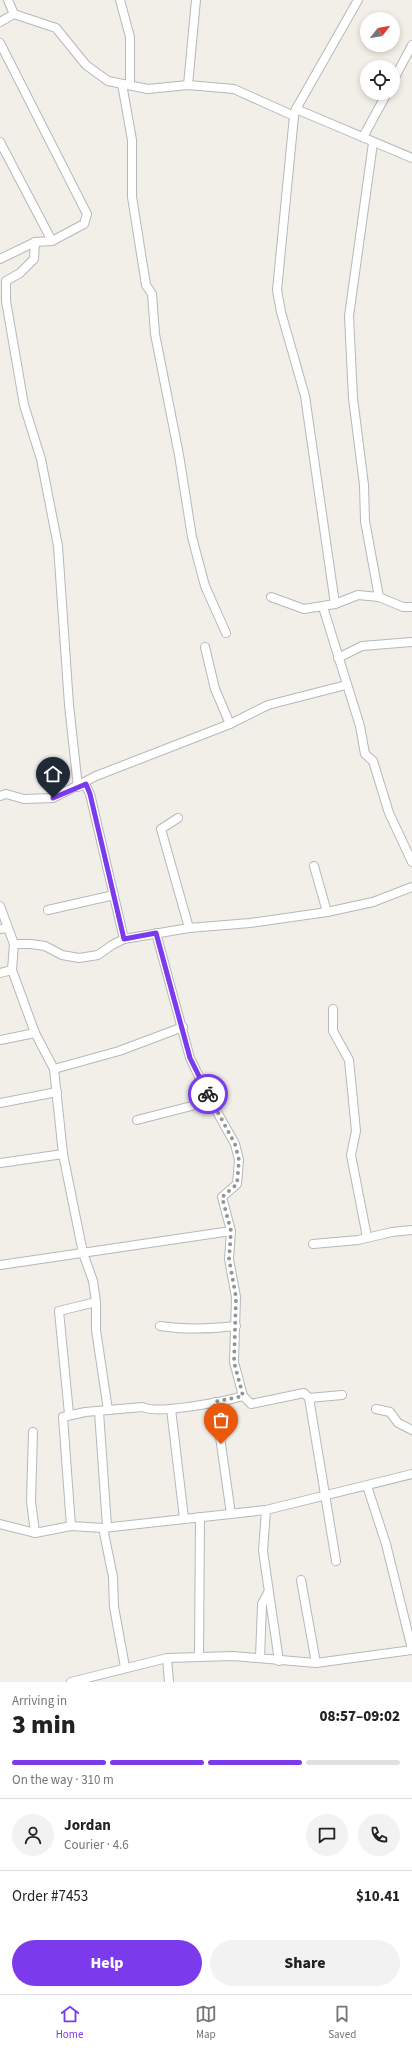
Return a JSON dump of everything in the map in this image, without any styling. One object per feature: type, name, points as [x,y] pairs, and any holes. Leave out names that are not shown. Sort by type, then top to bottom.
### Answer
[{"type":"street","points":[[8,0],[14,14]]},
{"type":"street","points":[[120,0],[130,37],[126,85],[132,140],[132,197],[142,263],[146,285],[152,294],[155,334],[179,455],[192,537],[205,586],[226,633]]},
{"type":"street","points":[[188,85],[196,0]]},
{"type":"street","points":[[335,604],[305,396],[281,312],[277,290],[295,113],[358,0]]},
{"type":"street","points":[[0,22],[14,14],[56,28],[86,66],[108,81],[148,88],[188,85],[234,89],[295,113],[363,137],[373,143],[412,158]]},
{"type":"street","points":[[0,43],[87,214],[84,224],[52,241],[35,242],[0,259]]},
{"type":"street","points":[[400,68],[412,45]]},
{"type":"street","points":[[363,137],[383,100]]},
{"type":"street","points":[[0,142],[52,241]]},
{"type":"street","points":[[373,143],[349,316],[353,398],[364,485],[365,521],[379,597]]},
{"type":"street","points":[[35,242],[34,259],[20,273],[6,280],[6,302],[24,405],[41,459],[58,546],[69,705],[78,787]]},
{"type":"street","points":[[271,597],[304,609],[335,604],[358,595],[379,597],[403,607],[412,607]]},
{"type":"street","points":[[323,607],[360,726],[365,754],[373,761],[389,813],[412,862]]},
{"type":"street","points":[[338,658],[362,646],[412,642]]},
{"type":"street","points":[[204,647],[216,689],[230,724]]},
{"type":"street","points":[[78,787],[96,776],[230,724],[268,704],[346,685]]},
{"type":"street","points":[[0,796],[6,794],[24,799],[53,798],[86,784],[90,794],[124,939]]},
{"type":"street","points":[[178,818],[162,829],[189,928]]},
{"type":"street","points":[[314,866],[327,912]]},
{"type":"street","points":[[14,944],[45,946],[62,955],[80,958],[98,955],[124,939],[189,928],[250,923],[327,912],[373,902],[412,887]]},
{"type":"street","points":[[48,910],[114,895]]},
{"type":"street","points":[[0,906],[4,928],[14,944],[12,970],[36,1033],[54,1069],[63,1154],[83,1254],[93,1281],[96,1302],[96,1330],[104,1411],[105,1527],[113,1577],[115,1614],[125,1667]]},
{"type":"street","points":[[156,933],[183,1027],[190,1058],[211,1101],[235,1144],[239,1160],[237,1184],[222,1197],[231,1231],[229,1259],[236,1297],[234,1362],[243,1396],[251,1404],[294,1394],[304,1393],[310,1398],[336,1560]]},
{"type":"street","points":[[0,973],[12,970]]},
{"type":"street","points":[[333,1009],[333,1031],[349,1060],[356,1131],[351,1155],[367,1237]]},
{"type":"street","points":[[54,1069],[119,1051],[183,1027]]},
{"type":"street","points":[[0,1040],[36,1033]]},
{"type":"street","points":[[0,1103],[57,1092]]},
{"type":"street","points":[[138,1120],[211,1101]]},
{"type":"street","points":[[0,1163],[63,1154]]},
{"type":"street","points":[[313,1244],[358,1240],[367,1237],[412,1230]]},
{"type":"street","points":[[0,1265],[83,1254],[231,1231]]},
{"type":"street","points":[[70,1414],[59,1311],[96,1302]]},
{"type":"street","points":[[160,1326],[209,1329],[236,1326]]},
{"type":"street","points":[[310,1398],[342,1395]]},
{"type":"street","points":[[71,1526],[63,1417],[70,1414],[143,1408],[148,1410],[171,1409],[243,1396]]},
{"type":"street","points":[[214,1402],[231,1514]]},
{"type":"street","points":[[171,1409],[184,1518]]},
{"type":"street","points":[[376,1409],[390,1412],[398,1423],[412,1430]]},
{"type":"street","points":[[32,1432],[31,1501],[35,1533]]},
{"type":"street","points":[[0,1524],[35,1533],[71,1526],[105,1527],[266,1510],[412,1474]]},
{"type":"street","points":[[71,1682],[125,1667],[167,1658],[199,1656],[260,1658],[279,1661],[316,1663],[412,1650],[386,1544],[367,1486]]},
{"type":"street","points":[[266,1510],[263,1551],[279,1661]]},
{"type":"street","points":[[199,1656],[200,1517]]},
{"type":"street","points":[[301,1580],[316,1663]]},
{"type":"street","points":[[260,1658],[262,1604],[268,1593]]},
{"type":"street","points":[[167,1658],[169,1682]]},
{"type":"way so far","points":[[208,1094],[235,1144],[239,1160],[237,1184],[222,1197],[231,1231],[229,1259],[236,1297],[234,1362],[243,1396],[214,1402],[221,1444]]},
{"type":"route","points":[[53,798],[86,784],[90,794],[124,939],[156,933],[183,1027],[190,1058],[208,1094]]}]
